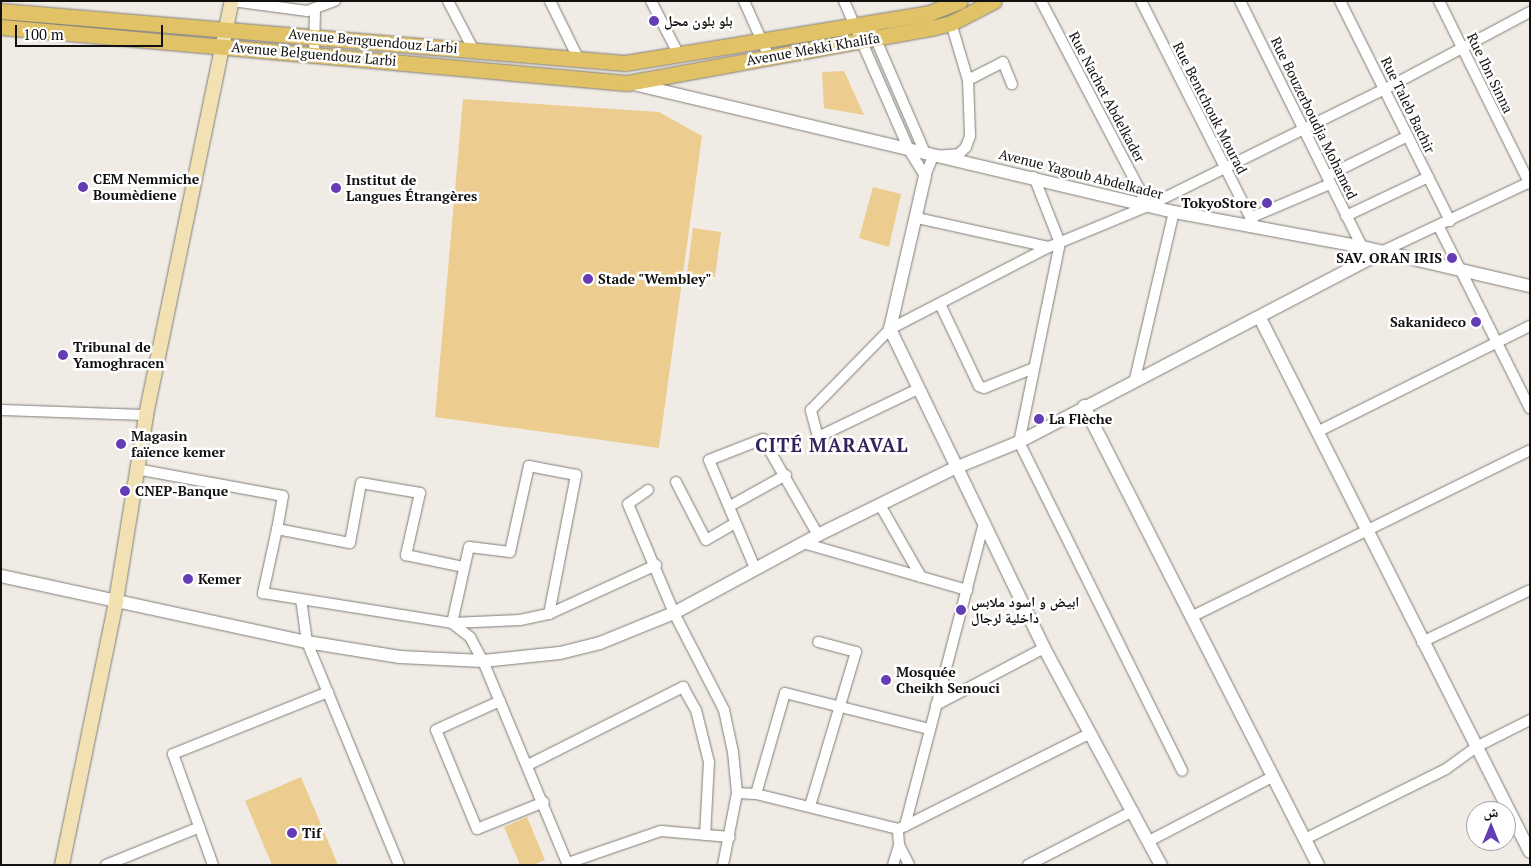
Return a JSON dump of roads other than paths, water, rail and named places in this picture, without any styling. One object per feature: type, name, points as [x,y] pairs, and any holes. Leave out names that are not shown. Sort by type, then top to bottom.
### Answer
[{"type":"main road","points":[[62,865],[116,601],[146,415],[232,1]]},
{"type":"main road","name":"Avenue Mekki Khalifa","points":[[625,63],[763,41],[866,29],[951,23],[994,1]]},
{"type":"main road","name":"Avenue Mekki Khalifa","points":[[627,83],[860,40],[866,29],[950,3]]},
{"type":"main road","name":"Avenue Benguendouz Larbi","points":[[1,11],[625,63]]},
{"type":"main road","name":"Avenue Belguendouz Larbi","points":[[1,27],[627,83]]},
{"type":"street","points":[[232,1],[314,10],[335,1]]},
{"type":"street","points":[[448,1],[474,49]]},
{"type":"street","points":[[550,1],[579,60]]},
{"type":"street","points":[[651,1],[679,55]]},
{"type":"street","points":[[744,1],[769,57]]},
{"type":"street","name":"Rue Nachet Abdelkader","points":[[1040,1],[1148,206]]},
{"type":"street","name":"Rue Bentchouk Mourad","points":[[1141,1],[1252,222]]},
{"type":"street","name":"Rue Bouzerboudja Mohamed","points":[[1240,1],[1362,248]]},
{"type":"street","name":"Rue Taleb Bachir","points":[[1340,1],[1450,221]]},
{"type":"street","name":"Rue Ibn Sinna","points":[[1439,1],[1530,183]]},
{"type":"street","points":[[846,6],[866,29],[929,154],[890,329],[955,468],[1044,648],[1161,865]]},
{"type":"street","points":[[314,10],[314,54]]},
{"type":"street","points":[[918,389],[818,437],[811,410],[890,329],[1049,247],[1148,206],[1385,89],[1530,12]]},
{"type":"street","points":[[929,154],[959,154],[966,147],[970,128],[968,80],[951,23]]},
{"type":"street","points":[[860,40],[908,150],[925,176]]},
{"type":"street","points":[[968,80],[1003,62],[1012,84]]},
{"type":"street","name":"Avenue Yagoub Abdelkader","points":[[627,83],[908,150],[1034,177],[1174,212],[1252,222],[1530,286]]},
{"type":"street","points":[[1252,222],[1408,136]]},
{"type":"street","points":[[1034,177],[1060,243],[1020,442],[1182,771]]},
{"type":"street","points":[[1346,216],[1428,177]]},
{"type":"street","points":[[1,576],[307,642],[438,661],[483,661],[524,658],[592,645],[674,613],[818,535],[955,468],[1020,442],[1135,379],[1260,318],[1381,252],[1439,227],[1530,183]]},
{"type":"street","points":[[1135,379],[1174,212]]},
{"type":"street","points":[[916,218],[1049,247]]},
{"type":"street","points":[[1439,227],[1495,343],[1530,409]]},
{"type":"street","points":[[940,304],[979,386],[984,388],[1034,368]]},
{"type":"street","points":[[1260,318],[1319,430],[1365,530],[1530,852]]},
{"type":"street","points":[[1319,430],[1530,326]]},
{"type":"street","points":[[1084,406],[1193,616],[1272,777],[1318,865]]},
{"type":"street","points":[[1,410],[146,415]]},
{"type":"street","points":[[755,568],[709,460],[763,439],[786,476],[818,535]]},
{"type":"street","points":[[1193,616],[1530,450]]},
{"type":"street","points":[[452,623],[462,567],[469,547],[510,552],[529,466],[576,475],[549,614]]},
{"type":"street","points":[[136,469],[283,496],[263,593],[452,623],[520,620],[549,614],[656,565]]},
{"type":"street","points":[[730,506],[786,476]]},
{"type":"street","points":[[676,482],[706,540],[735,523]]},
{"type":"street","points":[[277,529],[350,543],[361,483],[420,493],[406,555],[462,567]]},
{"type":"street","points":[[648,490],[628,504],[656,565],[674,613],[724,710],[733,752],[737,793],[730,837],[723,865]]},
{"type":"street","points":[[880,505],[921,577]]},
{"type":"street","points":[[893,865],[984,527]]},
{"type":"street","points":[[803,543],[967,590]]},
{"type":"street","points":[[1422,642],[1530,590]]},
{"type":"street","points":[[302,599],[307,642],[399,865]]},
{"type":"street","points":[[452,623],[470,637],[483,661],[544,802],[568,864],[661,831],[730,837]]},
{"type":"street","points":[[810,806],[842,706],[856,652],[818,642]]},
{"type":"street","points":[[936,705],[1044,648]]},
{"type":"street","points":[[528,765],[683,687],[696,710],[709,762],[705,835]]},
{"type":"street","points":[[213,865],[173,754],[328,692]]},
{"type":"street","points":[[756,794],[785,692],[929,729]]},
{"type":"street","points":[[500,702],[436,730],[477,829],[544,802]]},
{"type":"street","points":[[1305,839],[1446,768],[1476,747],[1530,720]]},
{"type":"street","points":[[737,793],[756,794],[902,827],[1089,734]]},
{"type":"street","points":[[1149,841],[1272,777]]},
{"type":"street","points":[[1028,865],[1133,811]]},
{"type":"street","points":[[106,865],[200,826]]},
{"type":"street","points":[[899,844],[909,865]]},
{"type":"place","name":"بلو بلون محل","points":[[654,21]]},
{"type":"place","name":"CEM Nemmiche Boumèdiene","points":[[83,187]]},
{"type":"place","name":"Institut de Langues Étrangères","points":[[336,188]]},
{"type":"place","name":"TokyoStore","points":[[1267,203]]},
{"type":"place","name":"SAV. ORAN IRIS","points":[[1452,258]]},
{"type":"place","name":"Stade \"Wembley\"","points":[[588,279]]},
{"type":"place","name":"Sakanideco","points":[[1476,322]]},
{"type":"place","name":"Tribunal de Yamoghracen","points":[[63,355]]},
{"type":"place","name":"La Flèche","points":[[1039,419]]},
{"type":"place","name":"Magasin faïence kemer","points":[[121,444]]},
{"type":"place","name":"CNEP-Banque","points":[[125,491]]},
{"type":"place","name":"Kemer","points":[[188,579]]},
{"type":"place","name":"ابيض و اسود ملابس داخلية لرجال","points":[[961,610]]},
{"type":"place","name":"Mosquée Cheikh Senouci","points":[[886,680]]},
{"type":"place","name":"Tif","points":[[292,833]]},
{"type":"district","name":"CITÉ MARAVAL","points":[[832,445]]}]
